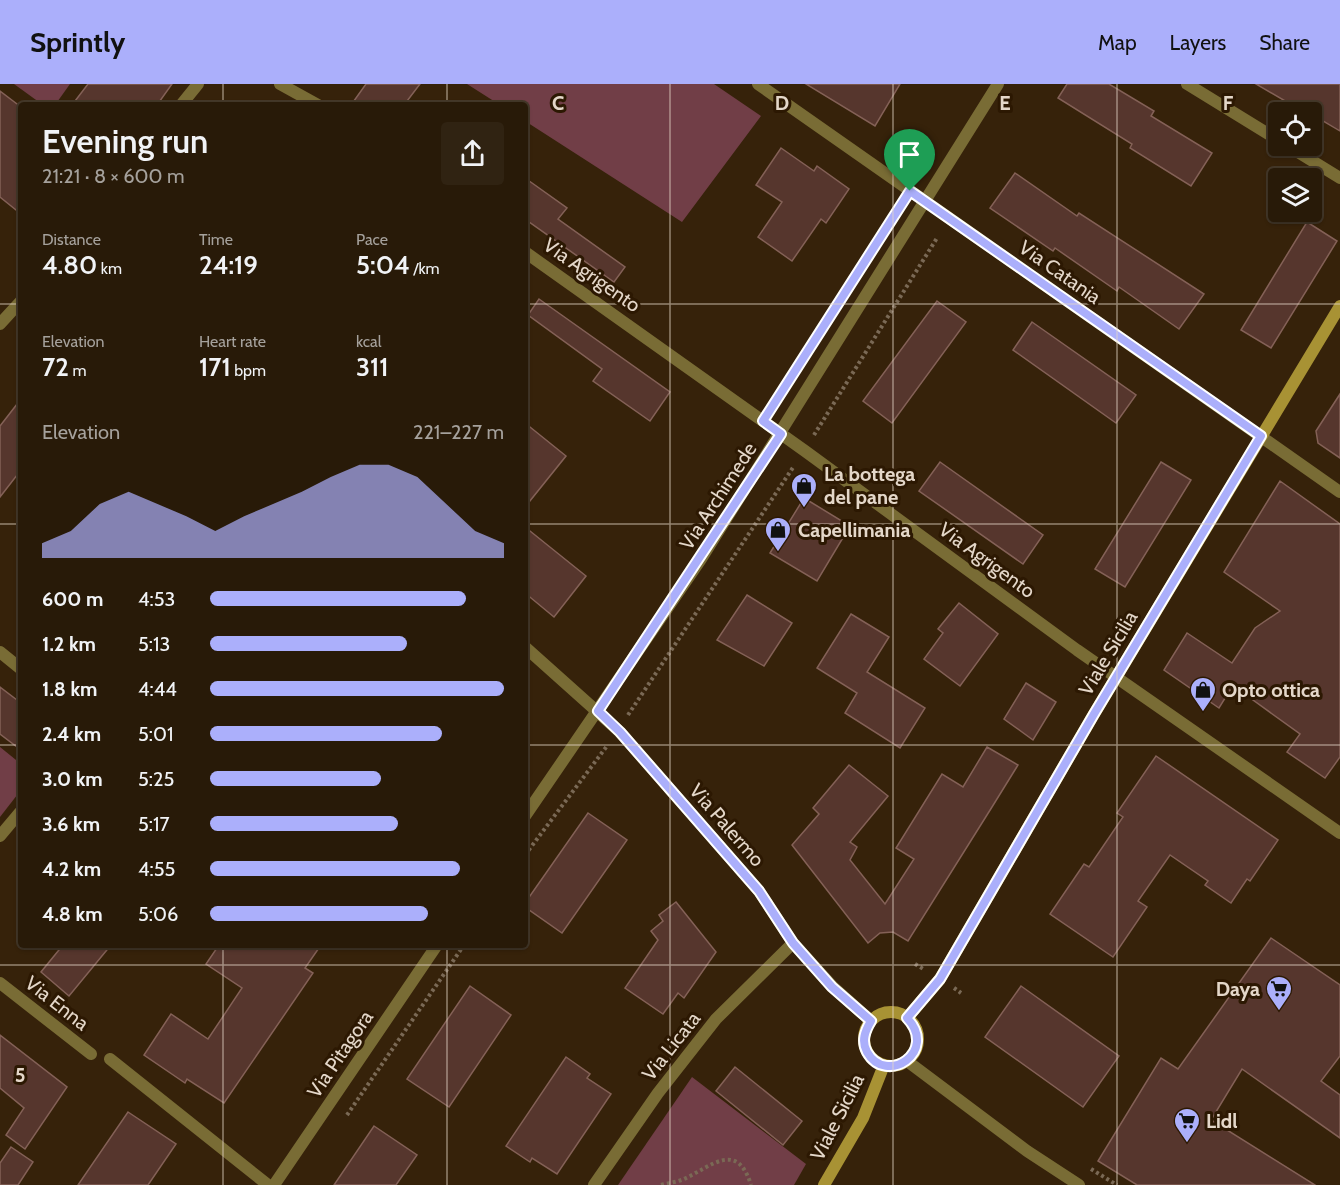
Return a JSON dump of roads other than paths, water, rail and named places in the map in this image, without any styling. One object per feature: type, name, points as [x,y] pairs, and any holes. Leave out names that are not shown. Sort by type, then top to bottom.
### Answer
[{"type":"street","points":[[183,102],[197,84]]},
{"type":"street","points":[[280,84],[313,102]]},
{"type":"street","name":"Via Catania","points":[[758,84],[1340,492]]},
{"type":"street","name":"Via Archimede","points":[[598,711],[781,434],[998,84]]},
{"type":"street","points":[[1187,84],[1268,134]]},
{"type":"street","points":[[1304,156],[1340,178]]},
{"type":"street","name":"Via Agrigento","points":[[528,254],[805,451],[1116,677],[1340,833]]},
{"type":"street","points":[[0,324],[4,310],[18,303]]},
{"type":"street","name":"Viale Sicilia","points":[[907,1018],[940,979],[1116,677],[1340,306]]},
{"type":"street","name":"Via Palermo","points":[[528,650],[617,729],[759,891],[793,943],[832,987],[871,1021]]},
{"type":"street","points":[[0,652],[18,667]]},
{"type":"street","points":[[528,812],[598,711]]},
{"type":"street","points":[[0,836],[18,815]]},
{"type":"street","name":"Via Licata","points":[[594,1185],[658,1093],[716,1019],[793,943]]},
{"type":"street","name":"Via Pitagora","points":[[274,1185],[435,948]]},
{"type":"street","name":"Via Enna","points":[[0,983],[91,1054]]},
{"type":"street","points":[[892,1012],[907,1018],[916,1031],[918,1040],[912,1055],[907,1061],[891,1066],[875,1062],[865,1047],[866,1029],[871,1021],[877,1016],[892,1012]]},
{"type":"street","points":[[110,1059],[268,1185]]},
{"type":"street","points":[[907,1061],[1027,1151],[1079,1185]]},
{"type":"street","name":"Viale Sicilia","points":[[824,1185],[862,1118],[884,1065]]},
{"type":"place","name":"La bottega del pane","points":[[804,509]]},
{"type":"place","name":"Capellimania","points":[[778,553]]},
{"type":"place","name":"Opto ottica","points":[[1203,713]]},
{"type":"place","name":"Daya","points":[[1279,1012]]},
{"type":"place","name":"Lidl","points":[[1187,1144]]}]
